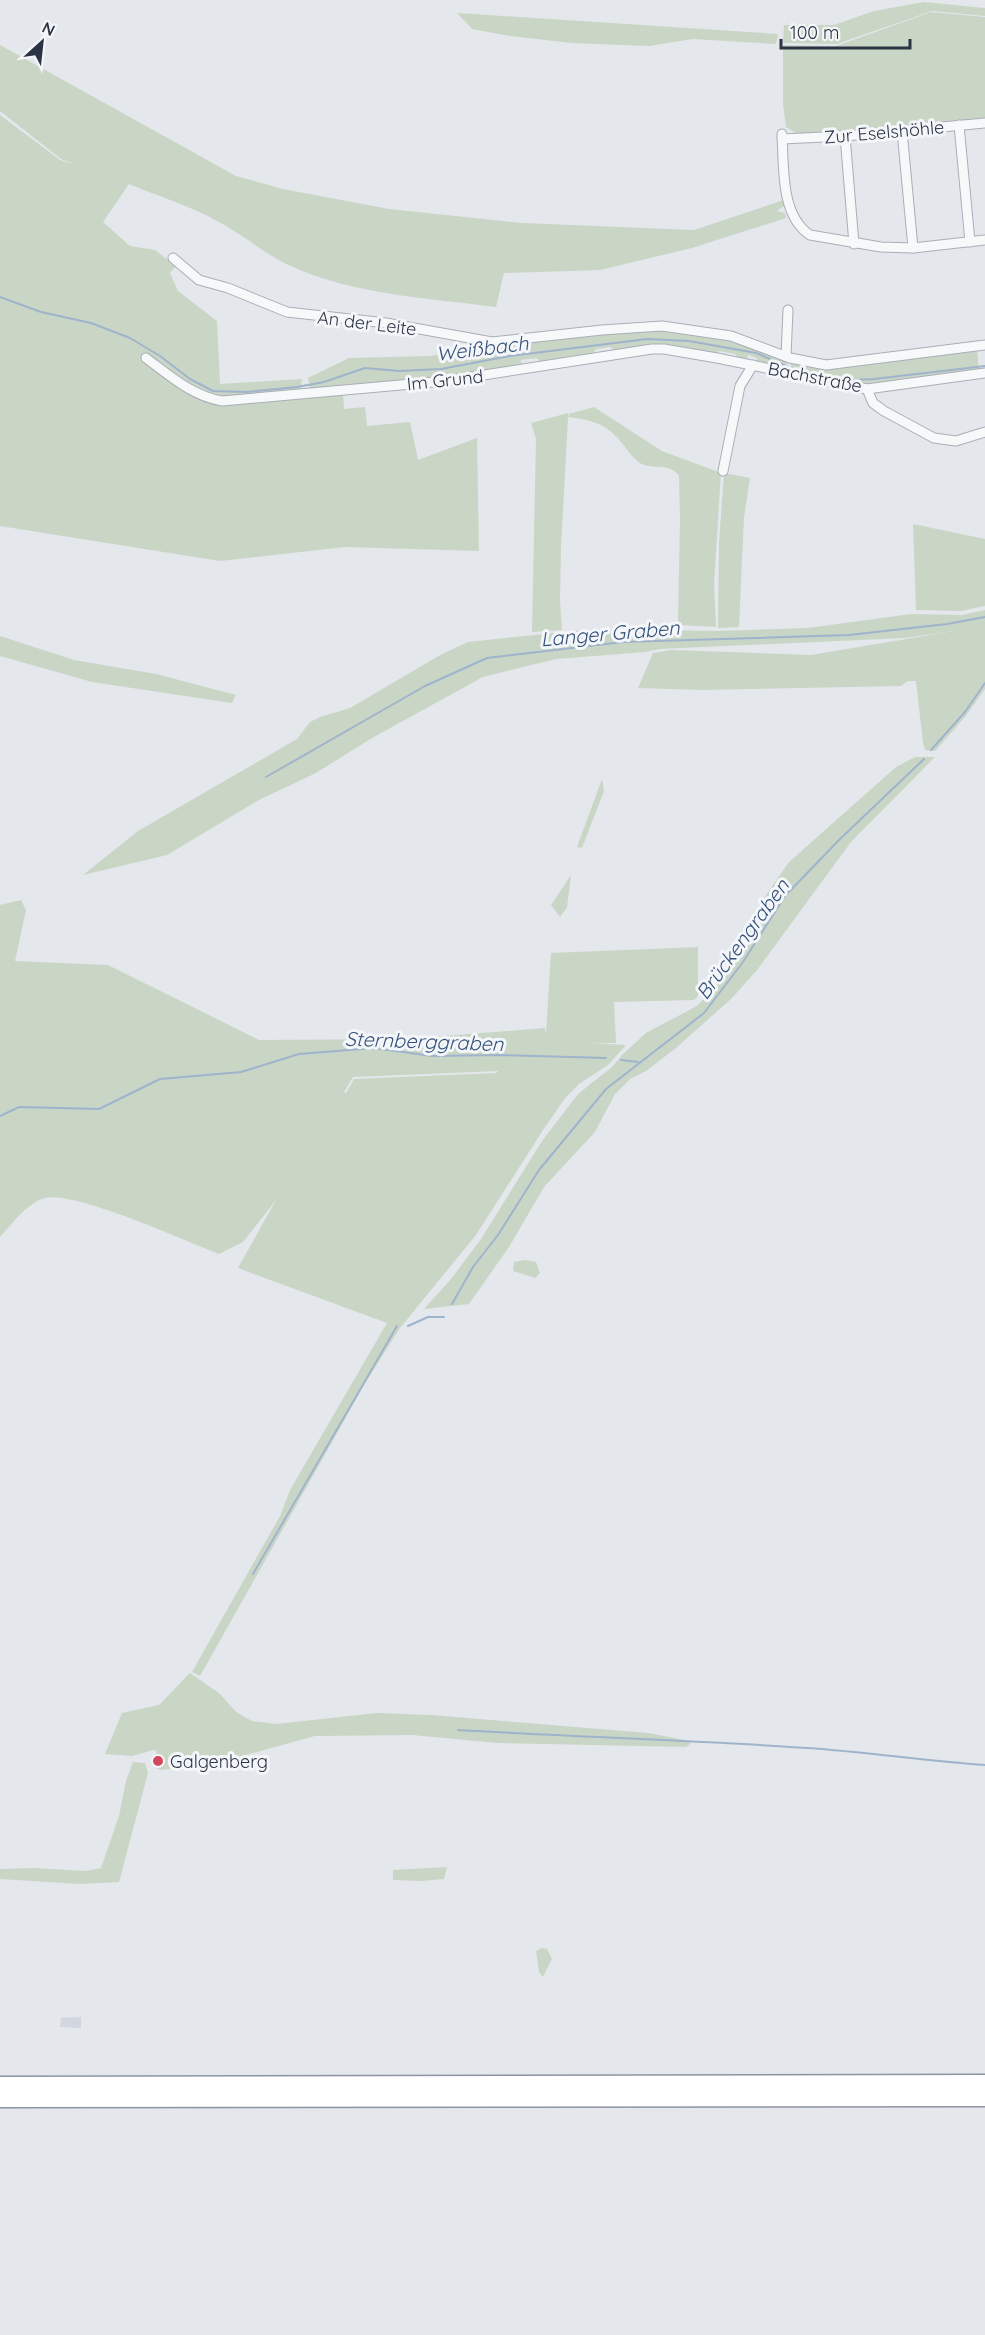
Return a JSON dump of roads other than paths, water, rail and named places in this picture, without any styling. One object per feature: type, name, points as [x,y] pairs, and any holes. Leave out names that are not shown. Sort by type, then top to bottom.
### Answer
[{"type":"highway","points":[[0,2085],[985,2083]]},
{"type":"highway","points":[[0,2099],[985,2098]]},
{"type":"street","name":"Zur Eselshöhle","points":[[985,123],[845,136],[782,137],[787,201],[802,229],[810,235],[854,244],[913,248],[985,240]]},
{"type":"street","points":[[959,125],[970,242]]},
{"type":"street","points":[[903,130],[913,248]]},
{"type":"street","points":[[845,136],[854,244]]},
{"type":"street","name":"An der Leite","points":[[173,258],[187,277],[228,288],[286,312],[386,323],[492,342],[662,326],[731,336],[786,357],[826,365],[985,345]]},
{"type":"street","points":[[786,357],[788,309]]},
{"type":"street","name":"Im Grund","points":[[146,357],[188,388],[201,395],[222,401],[442,382],[652,349],[664,349],[753,365]]},
{"type":"street","points":[[723,471],[740,386],[753,365]]},
{"type":"street","name":"Bachstraße","points":[[753,365],[796,376],[867,389],[985,374]]},
{"type":"street","points":[[867,389],[873,402],[884,411],[934,438],[956,441],[985,432]]},
{"type":"waterway","name":"Weißbach","points":[[0,297],[41,312],[91,323],[130,338],[160,356],[190,379],[213,391],[247,392],[297,387],[324,382],[365,368],[399,371],[441,369],[510,356],[647,339],[689,341],[756,353],[793,369]]},
{"type":"waterway","name":"Weißbach","points":[[822,375],[852,380],[874,379],[985,366]]},
{"type":"waterway","name":"Langer Graben","points":[[266,777],[425,686],[487,658],[623,642],[849,635],[947,624],[985,617]]},
{"type":"waterway","name":"Brückengraben","points":[[931,750],[965,712],[985,683]]},
{"type":"waterway","name":"Brückengraben","points":[[452,1304],[473,1267],[498,1235],[539,1170],[606,1089],[704,1013],[743,962],[785,896],[840,839],[924,759]]},
{"type":"waterway","name":"Sternberggraben","points":[[0,1116],[19,1107],[99,1109],[160,1079],[241,1072],[299,1054],[374,1048],[432,1056],[606,1058]]},
{"type":"waterway","name":"Sternberggraben","points":[[621,1060],[638,1062]]},
{"type":"waterway","points":[[408,1326],[428,1317],[444,1317]]},
{"type":"waterway","points":[[253,1574],[397,1326]]},
{"type":"waterway","points":[[458,1730],[808,1748],[985,1765]]},
{"type":"place","name":"Galgenberg","points":[[158,1761]]}]
